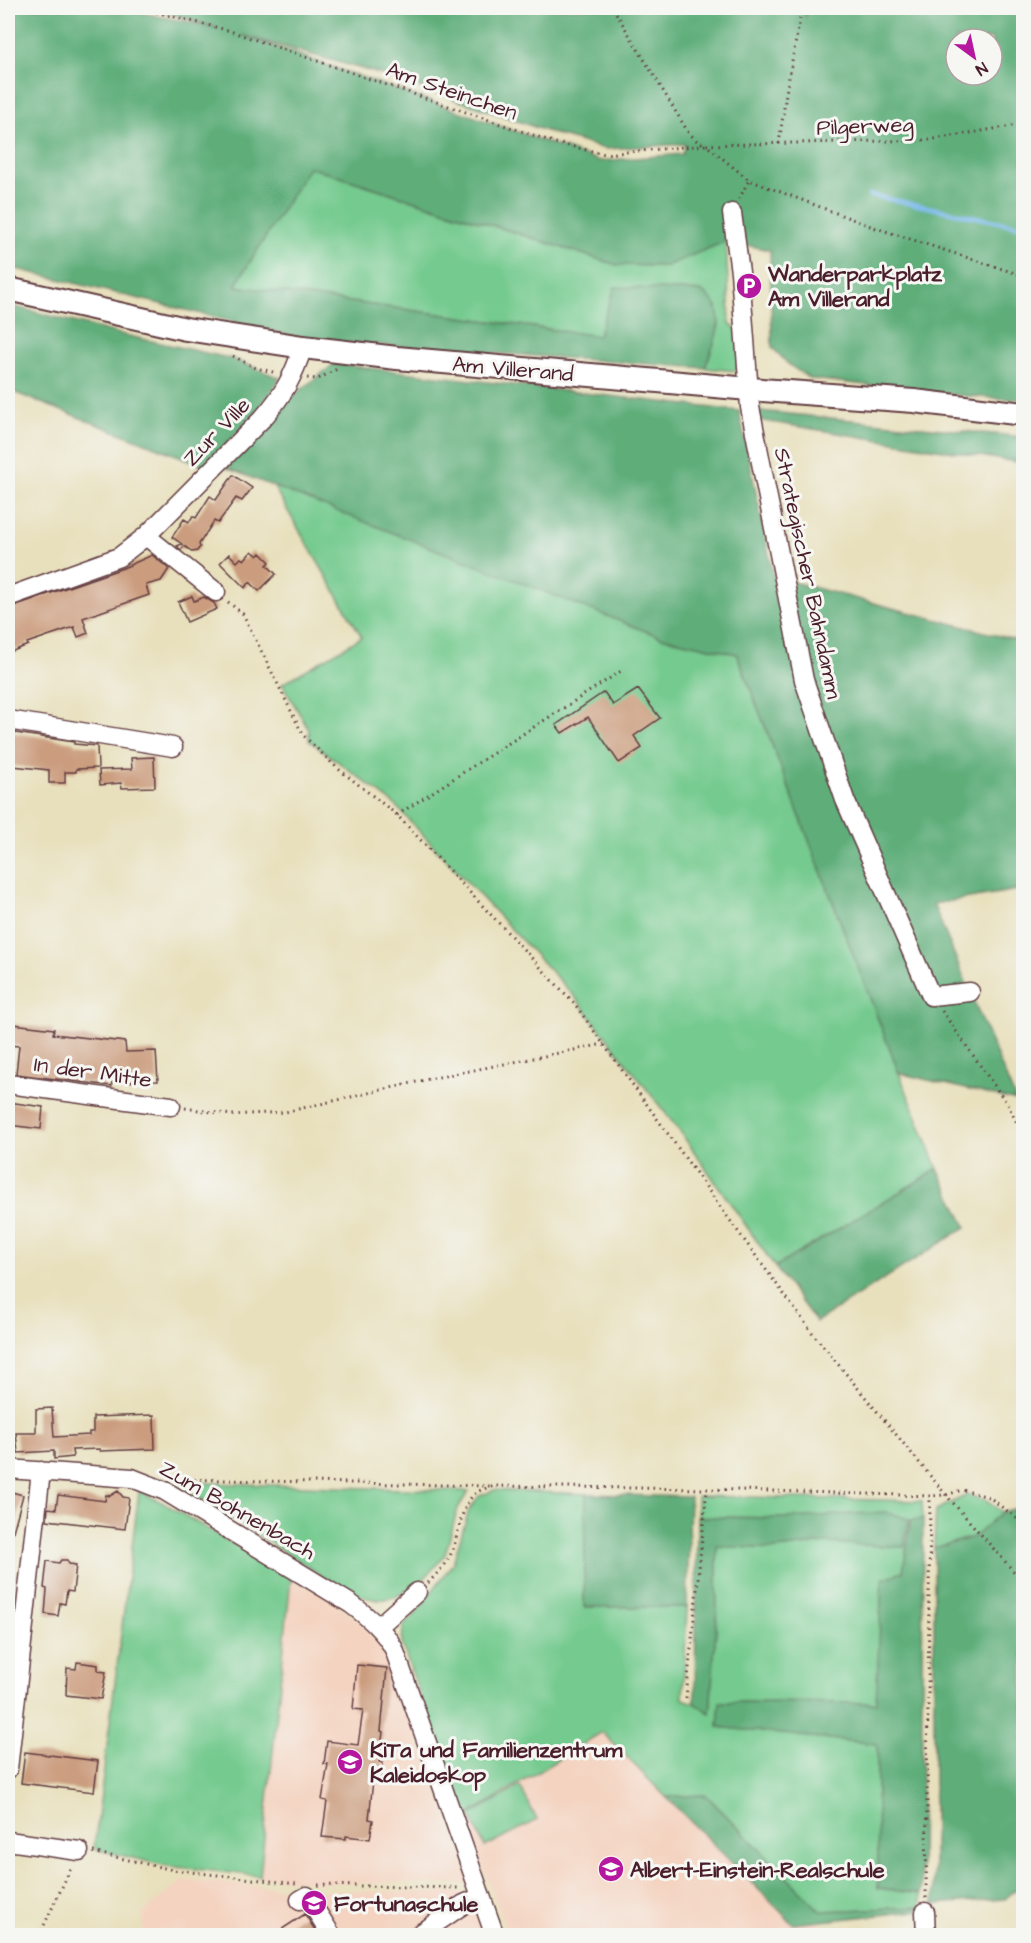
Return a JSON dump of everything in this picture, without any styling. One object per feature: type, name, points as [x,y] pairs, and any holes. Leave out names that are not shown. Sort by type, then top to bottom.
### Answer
[{"type":"main road","name":"Am Villerand","points":[[8,289],[186,329],[303,347],[398,358],[914,401],[1023,414]]},
{"type":"street","name":"Strategischer Bahndamm","points":[[732,213],[740,272],[752,421],[804,680],[845,800],[931,996]]},
{"type":"street","name":"Zur Ville","points":[[8,597],[119,557],[146,536],[278,402],[293,376],[303,347]]},
{"type":"street","points":[[146,536],[216,592]]},
{"type":"street","points":[[8,720],[173,747]]},
{"type":"street","points":[[931,996],[970,992]]},
{"type":"street","name":"In der Mitte","points":[[8,1084],[171,1106]]},
{"type":"street","name":"Zum Bohnenbach","points":[[8,1468],[132,1478],[156,1486],[351,1604],[378,1626],[394,1649],[411,1721],[495,1935]]},
{"type":"street","points":[[8,1769],[41,1471]]},
{"type":"street","points":[[378,1626],[417,1592]]},
{"type":"street","points":[[8,1841],[79,1851]]},
{"type":"street","points":[[300,1892],[307,1896],[332,1935]]},
{"type":"street","points":[[417,1935],[480,1892]]},
{"type":"street","points":[[925,1912],[926,1935]]},
{"type":"path","name":"Am Steinchen","points":[[140,8],[227,30],[556,143],[605,154],[706,145]]},
{"type":"path","points":[[613,8],[688,132],[749,180],[873,227],[1023,276]]},
{"type":"path","points":[[779,144],[802,8]]},
{"type":"path","name":"Pilgerweg","points":[[706,145],[928,140],[1023,124]]},
{"type":"path","points":[[732,213],[749,180]]},
{"type":"path","points":[[216,592],[243,614],[303,735],[336,767],[398,815],[574,1003],[814,1335],[946,1495],[1023,1583]]},
{"type":"path","points":[[398,815],[621,671]]},
{"type":"path","points":[[931,996],[1008,1105],[1023,1137]]},
{"type":"path","points":[[171,1106],[232,1115],[285,1112],[434,1078],[604,1044]]},
{"type":"path","points":[[167,1479],[707,1489],[930,1496],[946,1495],[962,1490],[989,1497],[1023,1524]]},
{"type":"path","points":[[417,1592],[446,1564],[470,1498],[481,1490],[495,1486]]},
{"type":"path","points":[[686,1698],[707,1489]]},
{"type":"path","points":[[925,1912],[930,1496]]},
{"type":"path","points":[[39,1935],[79,1851],[84,1850],[173,1870],[300,1892]]},
{"type":"path","points":[[312,1885],[480,1892]]},
{"type":"shaded area","name":"KiTa und Familienzentrum Kaleidoskop","points":[[291,1578],[327,1598],[355,1618],[379,1641],[390,1661],[472,1884],[318,1883],[260,1876]]},
{"type":"shaded area","name":"Albert-Einstein-Realschule","points":[[602,1732],[792,1923],[821,1921],[822,1935],[508,1935],[464,1818]]},
{"type":"shaded area","name":"Fortunaschule","points":[[183,1880],[308,1890],[470,1893],[484,1935],[143,1935],[142,1914]]},
{"type":"green space","points":[[8,8],[118,8],[217,28],[151,8],[807,8],[805,18],[808,8],[1023,8],[1023,400],[810,379],[788,364],[772,347],[770,250],[726,241],[666,266],[617,265],[309,167],[235,286],[598,336],[615,287],[700,291],[710,298],[716,307],[718,326],[705,368],[309,340],[8,267]],"holes":[[[242,35],[387,76],[605,149],[685,144],[682,154],[600,161]]]},
{"type":"green space","points":[[309,167],[617,265],[666,266],[726,241],[730,324],[740,332],[742,360],[735,371],[705,368],[719,326],[717,306],[598,336],[235,286]]},
{"type":"green space","points":[[8,305],[120,334],[233,359],[280,378],[258,411],[205,466],[8,390]]},
{"type":"green space","points":[[334,364],[739,411],[774,579],[1023,642],[1023,889],[933,904],[1016,1101],[899,1073],[737,654],[661,637],[226,468],[293,396]]},
{"type":"green space","points":[[760,411],[1023,437],[1023,463],[757,420]]},
{"type":"green space","points":[[272,484],[661,637],[737,654],[938,1169],[775,1267],[681,1133],[574,996],[393,803],[309,740],[309,730],[282,684],[362,637]]},
{"type":"green space","points":[[938,1169],[966,1227],[816,1322],[775,1267]]},
{"type":"green space","points":[[174,1482],[469,1491],[458,1508],[445,1555],[419,1585],[395,1597],[378,1600],[351,1594]]},
{"type":"green space","points":[[494,1490],[586,1494],[584,1606],[687,1607],[683,1699],[695,1703],[710,1713],[717,1614],[717,1546],[776,1549],[826,1543],[903,1547],[909,1519],[697,1517],[697,1496],[922,1501],[923,1519],[911,1520],[903,1572],[882,1579],[877,1703],[720,1702],[718,1727],[877,1744],[878,1888],[921,1894],[921,1907],[820,1911],[706,1795],[666,1797],[602,1732],[464,1818],[402,1645],[403,1626],[413,1617],[453,1563],[469,1510],[479,1496]]},
{"type":"green space","points":[[139,1491],[291,1578],[260,1876],[167,1866],[94,1849]]},
{"type":"green space","points":[[586,1494],[690,1497],[687,1607],[584,1607]]},
{"type":"green space","points":[[967,1495],[985,1500],[1002,1512],[974,1537],[934,1548],[936,1510]]},
{"type":"green space","points":[[1023,1504],[1023,1883],[1005,1899],[934,1904],[934,1548],[974,1537],[1002,1512],[1018,1508]]},
{"type":"green space","points":[[885,1512],[909,1519],[904,1547],[826,1543],[776,1549],[717,1546],[717,1614],[710,1713],[695,1703],[697,1517],[788,1518]]},
{"type":"green space","points":[[923,1519],[921,1894],[878,1888],[877,1744],[718,1727],[720,1702],[876,1703],[882,1579],[903,1572],[911,1520]]},
{"type":"green space","points":[[520,1786],[537,1820],[485,1847],[470,1815]]},
{"type":"green space","points":[[706,1795],[820,1911],[921,1907],[917,1911],[793,1924],[666,1797]]},
{"type":"building","points":[[233,475],[252,488],[242,501],[236,498],[218,523],[214,521],[197,551],[193,552],[184,546],[181,550],[177,546],[182,544],[172,537],[184,519],[189,522],[193,516],[196,518],[210,496],[216,500]]},
{"type":"building","points":[[252,551],[258,556],[261,553],[270,562],[267,565],[276,574],[259,591],[250,582],[245,588],[220,563],[229,554],[237,562],[241,558],[244,560]]},
{"type":"building","points":[[152,555],[169,569],[161,581],[146,585],[149,595],[83,618],[88,633],[78,637],[74,627],[27,643],[28,645],[8,653],[8,640],[15,636],[8,618],[8,608],[123,568]]},
{"type":"building","points":[[192,596],[194,601],[204,597],[214,603],[217,609],[187,622],[178,602]]},
{"type":"building","points":[[638,689],[660,718],[634,736],[642,748],[619,763],[588,717],[562,733],[556,725],[604,692],[613,705]]},
{"type":"building","points":[[9,732],[97,746],[98,768],[65,772],[65,783],[49,783],[49,770],[13,766],[14,751],[8,750]]},
{"type":"building","points":[[154,757],[155,787],[122,788],[121,783],[100,785],[99,770],[132,769],[131,758]]},
{"type":"building","points":[[13,1024],[54,1029],[53,1034],[125,1042],[126,1052],[156,1051],[158,1081],[112,1082],[112,1086],[16,1074],[19,1046],[8,1045],[8,1029],[12,1029]]},
{"type":"building","points":[[8,1102],[43,1107],[41,1129],[8,1125]]},
{"type":"building","points":[[52,1408],[54,1437],[89,1435],[89,1432],[93,1432],[93,1417],[154,1415],[155,1449],[72,1450],[73,1457],[54,1459],[54,1451],[18,1453],[16,1433],[36,1433],[36,1409]]},
{"type":"building","points":[[8,1491],[23,1495],[11,1539],[8,1539]]},
{"type":"building","points":[[118,1491],[123,1497],[129,1498],[125,1529],[47,1520],[48,1508],[56,1509],[58,1495],[105,1501],[106,1495],[110,1496]]},
{"type":"building","points":[[61,1560],[67,1560],[69,1564],[76,1565],[73,1592],[67,1591],[65,1604],[60,1603],[58,1616],[45,1614],[47,1589],[44,1588],[47,1561],[59,1563]]},
{"type":"building","points":[[77,1662],[98,1665],[98,1671],[106,1672],[101,1699],[66,1695],[67,1668],[76,1669]]},
{"type":"building","points":[[357,1665],[387,1668],[379,1762],[383,1763],[381,1781],[373,1780],[369,1819],[373,1820],[370,1839],[346,1836],[346,1839],[322,1837],[327,1801],[322,1800],[328,1764],[324,1764],[327,1741],[358,1745],[363,1710],[353,1709]]},
{"type":"building","points":[[25,1752],[98,1761],[94,1792],[21,1783]]},
{"type":"building","points":[[305,1914],[318,1935],[273,1935]]},
{"type":"waterway","points":[[869,195],[1024,227]]},
{"type":"place","name":"Wanderparkplatz Am Villerand","points":[[749,286]]},
{"type":"place","name":"KiTa und Familienzentrum Kaleidoskop","points":[[350,1762]]},
{"type":"place","name":"Albert-Einstein-Realschule","points":[[611,1869]]},
{"type":"place","name":"Fortunaschule","points":[[314,1903]]}]
